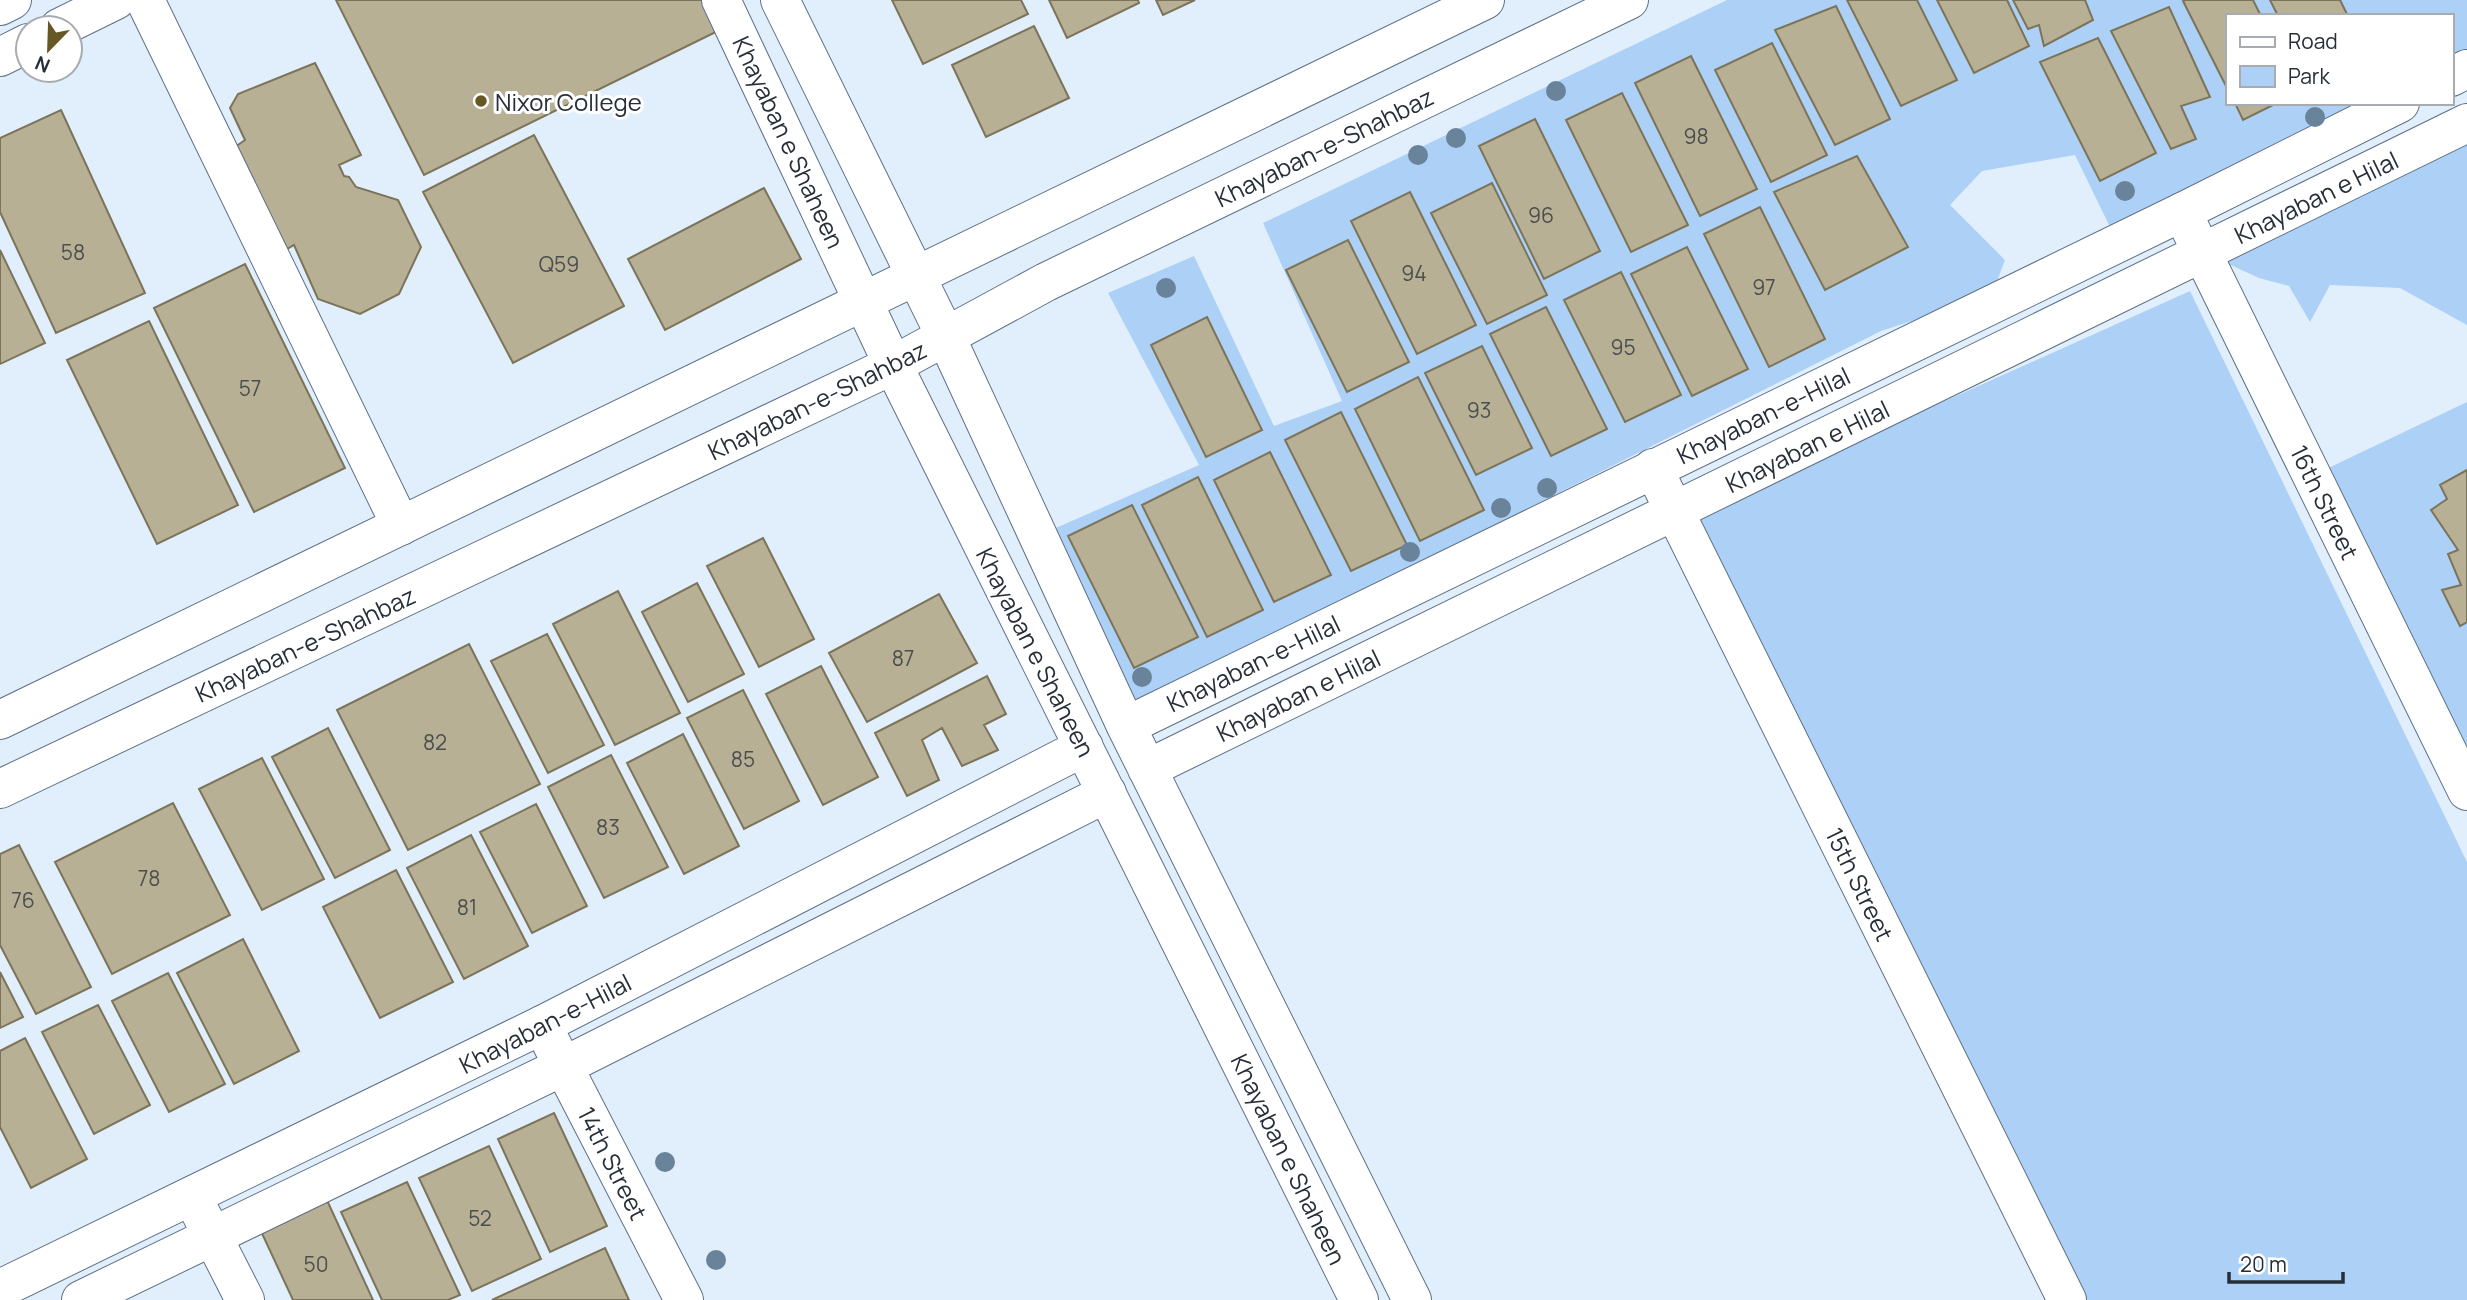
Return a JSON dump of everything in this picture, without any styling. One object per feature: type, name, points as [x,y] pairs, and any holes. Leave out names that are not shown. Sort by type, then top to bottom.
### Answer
[{"type":"street","points":[[0,6],[12,0]]},
{"type":"street","points":[[84,15],[116,0]]},
{"type":"street","points":[[145,0],[401,526]]},
{"type":"street","name":"Khayaban e Shaheen","points":[[721,0],[893,365],[1359,1300]]},
{"type":"street","name":"Khayaban e Shaheen","points":[[780,0],[946,337],[1126,726],[1412,1300]]},
{"type":"street","points":[[0,720],[1485,0]]},
{"type":"street","name":"Khayaban-e-Shahbaz","points":[[0,789],[893,365],[1046,282],[1629,0]]},
{"type":"street","name":"Khayaban-e-Hilal","points":[[1126,726],[2182,212],[2396,105]]},
{"type":"street","name":"Khayaban e Hilal","points":[[1147,769],[2467,123]]},
{"type":"street","name":"16th Street","points":[[2182,212],[2467,791]]},
{"type":"street","name":"15th Street","points":[[1653,468],[2067,1300]]},
{"type":"street","name":"Khayaban-e-Hilal","points":[[0,1289],[542,1026],[1084,747]]},
{"type":"street","points":[[81,1300],[564,1066],[1107,793]]},
{"type":"street","name":"14th Street","points":[[542,1026],[684,1300]]},
{"type":"street","points":[[192,1196],[214,1234],[245,1300]]},
{"type":"green space","points":[[1727,0],[2467,0],[2467,50],[2453,56],[2453,14],[2226,14],[2226,105],[2355,105],[2110,227],[2075,155],[1982,171],[1950,205],[2005,260],[1992,295],[1881,331],[1128,709],[1049,531],[1199,465],[1108,293],[1194,256],[1274,426],[1342,401],[1263,223]]},
{"type":"green space","points":[[2467,140],[2467,325],[2400,288],[2330,285],[2310,322],[2289,286],[2259,278],[2213,257]]},
{"type":"green space","points":[[2190,291],[2467,862],[2467,1300],[2080,1300],[1689,516]]},
{"type":"green space","points":[[2467,402],[2467,762],[2322,471]]},
{"type":"building","name":"Nixor College","points":[[336,0],[711,0],[726,27],[424,175]]},
{"type":"building","points":[[892,0],[1021,0],[1028,14],[923,64]]},
{"type":"building","points":[[1049,0],[1138,0],[1139,3],[1067,38]]},
{"type":"building","points":[[1156,0],[1195,0],[1163,15]]},
{"type":"building","points":[[1847,0],[1917,0],[1957,80],[1901,106]]},
{"type":"building","points":[[1937,0],[2007,0],[2029,46],[1974,73]]},
{"type":"building","points":[[2013,0],[2085,0],[2093,20],[2044,46],[2039,25],[2028,29]]},
{"type":"building","points":[[2253,0],[2260,14],[2226,14],[2226,86],[2183,1]]},
{"type":"building","points":[[2270,0],[2340,0],[2347,14],[2277,14]]},
{"type":"building","points":[[1836,6],[1890,119],[1835,145],[1775,30]]},
{"type":"building","points":[[2169,7],[2210,97],[2181,106],[2196,139],[2171,149],[2111,31]]},
{"type":"building","points":[[1034,26],[1069,98],[986,137],[952,65]]},
{"type":"building","points":[[2098,38],[2156,153],[2100,181],[2040,62]]},
{"type":"building","points":[[1772,43],[1827,155],[1771,182],[1715,70]]},
{"type":"building","points":[[1691,56],[1757,189],[1700,216],[1635,83]]},
{"type":"building","points":[[315,63],[361,155],[339,165],[344,176],[349,177],[356,187],[398,200],[421,247],[399,294],[360,314],[318,299],[294,245],[287,249],[235,147],[245,140],[230,108],[238,94]]},
{"type":"building","points":[[1622,93],[1688,225],[1631,252],[1566,120]]},
{"type":"building","points":[[2236,105],[2273,105],[2243,120]]},
{"type":"building","points":[[61,110],[145,293],[56,333],[0,212],[0,138]]},
{"type":"building","points":[[1535,119],[1600,251],[1544,279],[1479,146]]},
{"type":"building","points":[[534,135],[624,306],[513,363],[423,192]]},
{"type":"building","points":[[1857,156],[1908,247],[1825,290],[1774,192]]},
{"type":"building","points":[[1492,183],[1547,295],[1487,324],[1431,213]]},
{"type":"building","points":[[764,188],[801,259],[665,330],[628,259]]},
{"type":"building","points":[[1410,192],[1476,325],[1417,354],[1351,221]]},
{"type":"building","points":[[1760,207],[1825,339],[1769,367],[1704,234]]},
{"type":"building","points":[[1348,240],[1409,362],[1347,392],[1286,270]]},
{"type":"building","points":[[1687,247],[1748,369],[1692,396],[1631,274]]},
{"type":"building","points":[[0,250],[45,343],[0,364]]},
{"type":"building","points":[[245,264],[345,468],[254,512],[154,308]]},
{"type":"building","points":[[1621,272],[1681,395],[1625,422],[1564,300]]},
{"type":"building","points":[[1546,307],[1607,429],[1551,456],[1490,334]]},
{"type":"building","points":[[1207,317],[1262,430],[1206,457],[1151,345]]},
{"type":"building","points":[[149,321],[238,505],[157,544],[67,360]]},
{"type":"building","points":[[1482,346],[1532,448],[1476,475],[1425,373]]},
{"type":"building","points":[[1418,377],[1484,510],[1420,541],[1355,409]]},
{"type":"building","points":[[1341,412],[1407,545],[1351,571],[1285,440]]},
{"type":"building","points":[[1270,452],[1331,575],[1274,602],[1214,480]]},
{"type":"building","points":[[2467,470],[2467,622],[2460,626],[2442,590],[2461,585],[2448,554],[2458,550],[2431,510],[2447,499],[2440,485]]},
{"type":"building","points":[[1198,477],[1263,610],[1207,637],[1142,505]]},
{"type":"building","points":[[1132,505],[1198,637],[1134,668],[1068,536]]},
{"type":"building","points":[[763,538],[814,639],[759,667],[707,566]]},
{"type":"building","points":[[697,583],[744,674],[688,702],[642,612]]},
{"type":"building","points":[[618,591],[680,713],[615,745],[553,624]]},
{"type":"building","points":[[939,594],[977,663],[867,722],[829,653]]},
{"type":"building","points":[[547,634],[604,745],[548,773],[491,661]]},
{"type":"building","points":[[469,644],[540,784],[408,850],[337,710]]},
{"type":"building","points":[[821,666],[878,777],[823,805],[766,694]]},
{"type":"building","points":[[987,676],[1006,714],[984,725],[998,750],[962,766],[942,728],[922,740],[939,780],[907,796],[875,733]]},
{"type":"building","points":[[743,690],[799,801],[744,829],[687,718]]},
{"type":"building","points":[[328,728],[390,850],[335,878],[272,757]]},
{"type":"building","points":[[683,734],[739,846],[684,874],[627,763]]},
{"type":"building","points":[[611,755],[668,867],[604,898],[548,787]]},
{"type":"building","points":[[262,758],[324,879],[262,910],[199,789]]},
{"type":"building","points":[[173,803],[230,915],[112,974],[55,862]]},
{"type":"building","points":[[536,804],[587,906],[532,933],[480,832]]},
{"type":"building","points":[[471,835],[528,946],[464,979],[407,868]]},
{"type":"building","points":[[19,845],[91,987],[36,1014],[0,945],[0,854]]},
{"type":"building","points":[[396,870],[453,982],[380,1018],[323,907]]},
{"type":"building","points":[[243,939],[299,1051],[234,1084],[177,973]]},
{"type":"building","points":[[0,972],[23,1017],[0,1028]]},
{"type":"building","points":[[168,973],[225,1084],[169,1112],[112,1001]]},
{"type":"building","points":[[98,1005],[150,1105],[94,1134],[42,1032]]},
{"type":"building","points":[[25,1038],[87,1159],[31,1188],[0,1127],[0,1051]]},
{"type":"building","points":[[554,1113],[607,1226],[550,1252],[498,1139]]},
{"type":"building","points":[[489,1146],[541,1259],[472,1291],[419,1178]]},
{"type":"building","points":[[407,1182],[460,1295],[448,1300],[382,1300],[341,1212]]},
{"type":"building","points":[[325,1196],[373,1300],[293,1300],[259,1227]]},
{"type":"building","points":[[605,1248],[629,1300],[492,1300]]},
{"type":"place","name":"Nixor College","points":[[481,101]]}]
